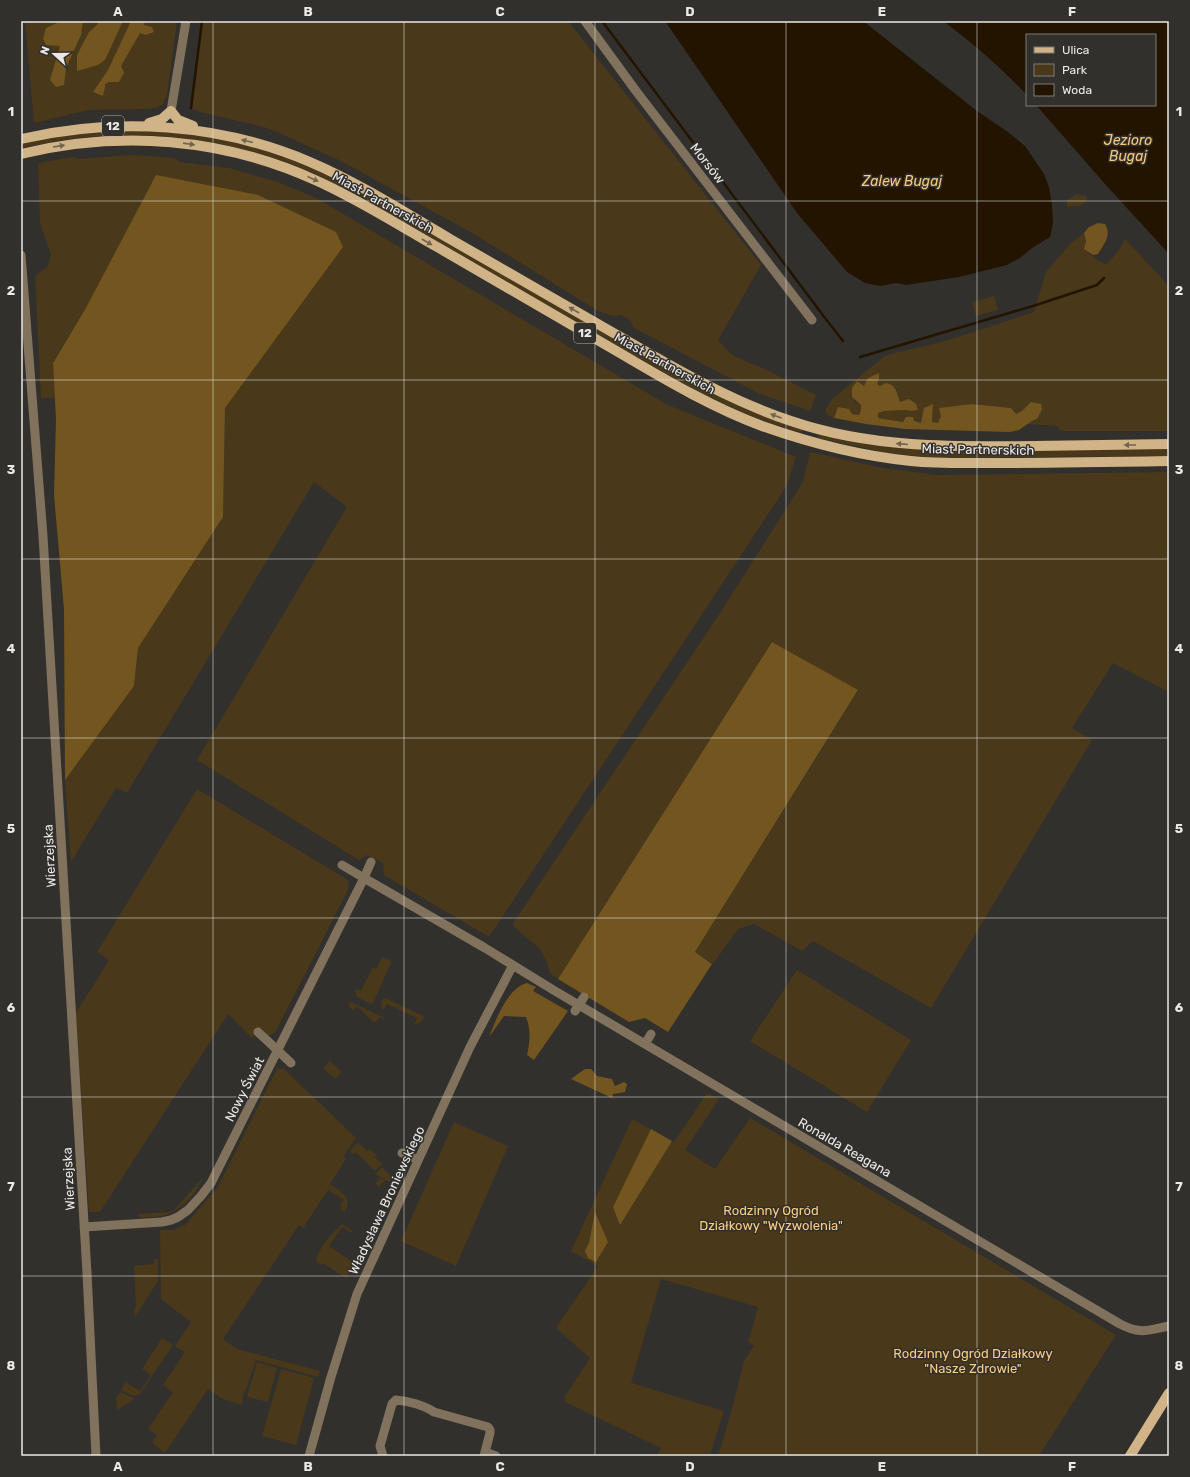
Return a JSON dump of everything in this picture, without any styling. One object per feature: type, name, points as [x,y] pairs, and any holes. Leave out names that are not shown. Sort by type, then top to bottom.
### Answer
[{"type":"main road","points":[[139,126],[162,119],[171,111],[178,120],[207,132]]},
{"type":"main road","name":"Miast Partnerskich","points":[[21,139],[83,128],[139,126],[175,128],[207,132],[241,139],[299,158],[327,170],[384,200],[688,375],[736,400],[797,423],[830,432],[862,439],[916,445],[978,447],[1169,444]]},
{"type":"main road","name":"Miast Partnerskich","points":[[21,154],[52,147],[87,142],[150,140],[222,149],[279,165],[317,181],[376,212],[689,392],[729,412],[758,424],[812,442],[875,456],[925,462],[978,463],[1169,461]]},
{"type":"main road","points":[[1130,1456],[1169,1393]]},
{"type":"street","points":[[171,111],[186,21]]},
{"type":"street","name":"Morsów","points":[[585,21],[636,91],[812,320]]},
{"type":"street","name":"Wierzejska","points":[[21,255],[43,536],[96,1456]]},
{"type":"street","name":"Nowy Świat","points":[[84,1227],[167,1221],[178,1217],[188,1210],[201,1196],[215,1174],[371,862]]},
{"type":"street","points":[[342,865],[513,965]]},
{"type":"street","name":"Ronalda Reagana","points":[[513,965],[1120,1324],[1131,1330],[1141,1331],[1169,1326]]},
{"type":"street","name":"Władysława Broniewskiego","points":[[309,1456],[353,1304],[472,1044],[513,965]]},
{"type":"street","points":[[258,1032],[291,1063]]},
{"type":"street","points":[[645,1044],[651,1034]]},
{"type":"street","points":[[402,1153],[418,1160]]},
{"type":"street","points":[[384,1456],[380,1446],[390,1409],[394,1401],[402,1401],[430,1408],[434,1412],[488,1428],[490,1430],[484,1454],[496,1456]]},
{"type":"green space","points":[[25,21],[177,21],[167,95],[163,104],[156,108],[145,109],[88,110],[34,123]]},
{"type":"green space","points":[[202,21],[568,21],[761,265],[718,340],[730,353],[736,357],[767,370],[816,395],[810,411],[760,394],[634,328],[630,320],[621,315],[613,316],[598,311],[474,234],[343,162],[264,127],[200,112],[191,108]]},
{"type":"green space","points":[[165,131],[249,146],[301,163],[364,194],[685,379],[742,408],[802,430],[801,433],[748,415],[689,387],[362,198],[296,166],[243,149],[180,138],[148,136],[116,135],[84,137],[21,149],[21,144],[57,137],[111,132]]},
{"type":"green space","points":[[132,155],[174,158],[180,162],[229,168],[278,182],[316,198],[668,405],[796,457],[786,487],[489,937],[384,875],[383,863],[367,855],[359,860],[197,760],[347,507],[314,482],[127,793],[116,788],[71,862],[65,780],[134,686],[138,648],[223,517],[225,408],[343,247],[87,306],[53,362],[55,398],[41,398],[35,276],[47,267],[51,255],[40,223],[38,163],[73,157],[77,159]]},
{"type":"green space","points":[[1077,194],[1086,196],[1087,198],[1081,205],[1068,207],[1067,200]]},
{"type":"green space","points":[[1084,233],[1086,246],[1089,253],[1106,265],[1119,250],[1125,239],[1169,286],[1169,431],[1061,431],[1057,426],[1027,424],[1037,419],[1022,411],[1016,414],[1011,408],[972,404],[940,408],[941,416],[939,423],[932,423],[933,405],[921,423],[878,418],[878,413],[884,411],[907,410],[900,403],[897,389],[880,386],[877,384],[879,379],[863,386],[860,384],[854,401],[861,405],[859,415],[856,415],[846,409],[835,412],[834,418],[827,415],[825,410],[832,399],[886,355],[942,342],[1034,312],[1046,272],[1071,243]]},
{"type":"green space","points":[[994,296],[998,310],[976,316],[972,302]]},
{"type":"green space","points":[[819,434],[871,444],[922,449],[1169,449],[1169,456],[936,458],[887,453],[818,438]]},
{"type":"green space","points":[[810,452],[878,467],[936,475],[1169,472],[1169,692],[1113,663],[1072,728],[1092,740],[931,1008],[813,941],[802,951],[754,924],[738,929],[713,964],[695,952],[858,691],[772,642],[558,979],[550,973],[546,960],[540,949],[512,925],[720,613],[803,482]]},
{"type":"green space","points":[[197,789],[348,880],[349,888],[276,1031],[269,1036],[261,1028],[252,1038],[228,1014],[100,1212],[89,1212],[76,1013],[109,960],[97,952]]},
{"type":"green space","points":[[382,957],[390,960],[391,963],[374,1001],[371,1004],[357,997],[355,991],[356,989],[361,991],[373,967],[376,969]]},
{"type":"green space","points":[[797,970],[911,1040],[867,1112],[750,1041]]},
{"type":"green space","points":[[385,998],[423,1016],[424,1018],[420,1023],[415,1024],[417,1018],[387,1004],[384,1010],[381,1008],[381,1005],[383,999]]},
{"type":"green space","points":[[350,1002],[385,1018],[384,1020],[380,1017],[374,1023],[357,1006],[353,1010],[348,1005]]},
{"type":"green space","points":[[330,1061],[342,1072],[335,1079],[323,1068]]},
{"type":"green space","points":[[277,1069],[284,1069],[356,1138],[344,1156],[346,1159],[330,1184],[345,1195],[348,1202],[347,1207],[344,1212],[340,1209],[342,1206],[340,1205],[344,1200],[328,1190],[303,1228],[299,1225],[223,1339],[237,1349],[320,1371],[318,1377],[256,1360],[246,1391],[244,1391],[242,1405],[223,1399],[208,1389],[165,1453],[152,1443],[157,1435],[148,1429],[173,1392],[163,1385],[185,1352],[175,1346],[191,1322],[161,1299],[160,1230],[173,1230],[185,1225],[218,1187]]},
{"type":"green space","points":[[707,1093],[719,1099],[685,1150],[715,1169],[750,1118],[1116,1335],[1039,1456],[718,1456],[744,1361],[754,1346],[748,1342],[758,1307],[661,1279],[631,1383],[724,1411],[710,1456],[656,1456],[661,1448],[565,1402],[566,1399],[564,1398],[590,1358],[556,1328],[598,1266],[571,1251],[632,1119],[674,1142]]},
{"type":"green space","points":[[454,1122],[508,1146],[456,1266],[401,1241]]},
{"type":"green space","points":[[358,1142],[367,1151],[370,1149],[377,1155],[375,1157],[382,1164],[375,1171],[356,1152],[353,1154],[350,1151]]},
{"type":"green space","points":[[382,1167],[392,1177],[390,1181],[387,1181],[375,1174]]},
{"type":"green space","points":[[203,1178],[188,1201],[171,1213],[156,1217],[140,1218],[138,1214],[172,1212]]},
{"type":"green space","points":[[380,1178],[385,1180],[379,1187],[375,1184]]},
{"type":"green space","points":[[342,1224],[353,1231],[351,1233],[342,1227],[329,1246],[352,1262],[368,1239],[363,1251],[346,1278],[323,1263],[321,1265],[316,1261],[323,1246]]},
{"type":"green space","points":[[154,1259],[158,1259],[158,1281],[135,1317],[134,1266],[152,1264],[154,1263]]},
{"type":"green space","points":[[162,1338],[173,1345],[140,1394],[134,1396],[121,1390],[126,1382],[140,1391],[151,1375],[142,1369]]},
{"type":"green space","points":[[257,1362],[277,1368],[268,1402],[247,1397]]},
{"type":"green space","points":[[281,1369],[314,1378],[296,1445],[262,1436]]},
{"type":"green space","points":[[121,1392],[135,1399],[117,1410],[116,1398]]},
{"type":"shaded area","points":[[61,21],[83,21],[81,35],[66,68],[64,85],[56,87],[50,80],[60,46],[46,45],[43,39],[46,28]]},
{"type":"shaded area","points":[[99,21],[123,21],[105,60],[98,65],[77,71],[77,55],[89,32],[97,25]]},
{"type":"shaded area","points":[[131,21],[145,21],[144,25],[152,27],[154,32],[146,35],[140,33],[121,66],[124,73],[119,82],[109,82],[105,84],[103,96],[93,92],[108,70]]},
{"type":"shaded area","points":[[156,175],[258,195],[336,232],[343,247],[225,408],[223,517],[138,648],[134,686],[65,780],[64,609],[54,495],[56,419],[53,363],[87,306]]},
{"type":"shaded area","points":[[1098,223],[1105,224],[1108,232],[1105,243],[1098,254],[1093,255],[1084,249],[1086,241],[1084,233],[1089,227]]},
{"type":"shaded area","points":[[879,373],[877,384],[880,386],[886,383],[890,384],[896,390],[900,402],[909,399],[916,404],[918,410],[884,411],[878,413],[878,418],[903,422],[906,417],[913,417],[914,421],[921,423],[924,408],[933,404],[932,422],[938,423],[941,416],[939,408],[972,404],[1011,408],[1016,414],[1022,411],[1031,402],[1041,404],[1042,409],[1037,419],[1019,430],[1010,432],[905,429],[834,418],[838,407],[849,409],[852,414],[859,415],[861,405],[852,397],[852,388],[857,381],[864,386],[868,378]]},
{"type":"shaded area","points":[[772,642],[858,690],[695,952],[712,964],[668,1032],[645,1018],[629,1022],[558,979]]},
{"type":"shaded area","points":[[527,983],[536,987],[533,991],[568,1011],[534,1060],[527,1055],[530,1036],[526,1017],[504,1016],[489,1037],[508,998],[520,986]]},
{"type":"shaded area","points":[[585,1069],[591,1069],[597,1076],[612,1079],[615,1086],[624,1082],[627,1084],[625,1092],[613,1094],[612,1098],[571,1079]]},
{"type":"shaded area","points":[[651,1129],[672,1141],[620,1225],[613,1207]]},
{"type":"shaded area","points":[[595,1212],[608,1242],[596,1262],[588,1258],[585,1251],[589,1243]]},
{"type":"water","name":"Zalew Bugaj","points":[[665,21],[863,21],[977,111],[1008,132],[1025,146],[1044,174],[1049,187],[1053,223],[1050,237],[1032,248],[1020,258],[1007,265],[959,277],[906,285],[896,283],[880,286],[865,283],[847,272],[797,213]]},
{"type":"water","name":"Jezioro Bugaj","points":[[943,21],[1169,21],[1169,254],[1037,106],[1156,106],[1156,34],[1026,34],[1026,94],[965,38]]},
{"type":"waterway","points":[[191,108],[202,21]]},
{"type":"waterway","points":[[602,21],[843,341]]},
{"type":"waterway","points":[[860,357],[1033,306],[1097,285],[1104,278]]},
{"type":"park label","name":"Rodzinny Ogród Działkowy \"Wyzwolenia\"","points":[[771,1218]]},
{"type":"park label","name":"Rodzinny Ogród Działkowy \"Nasze Zdrowie\"","points":[[973,1360]]}]
